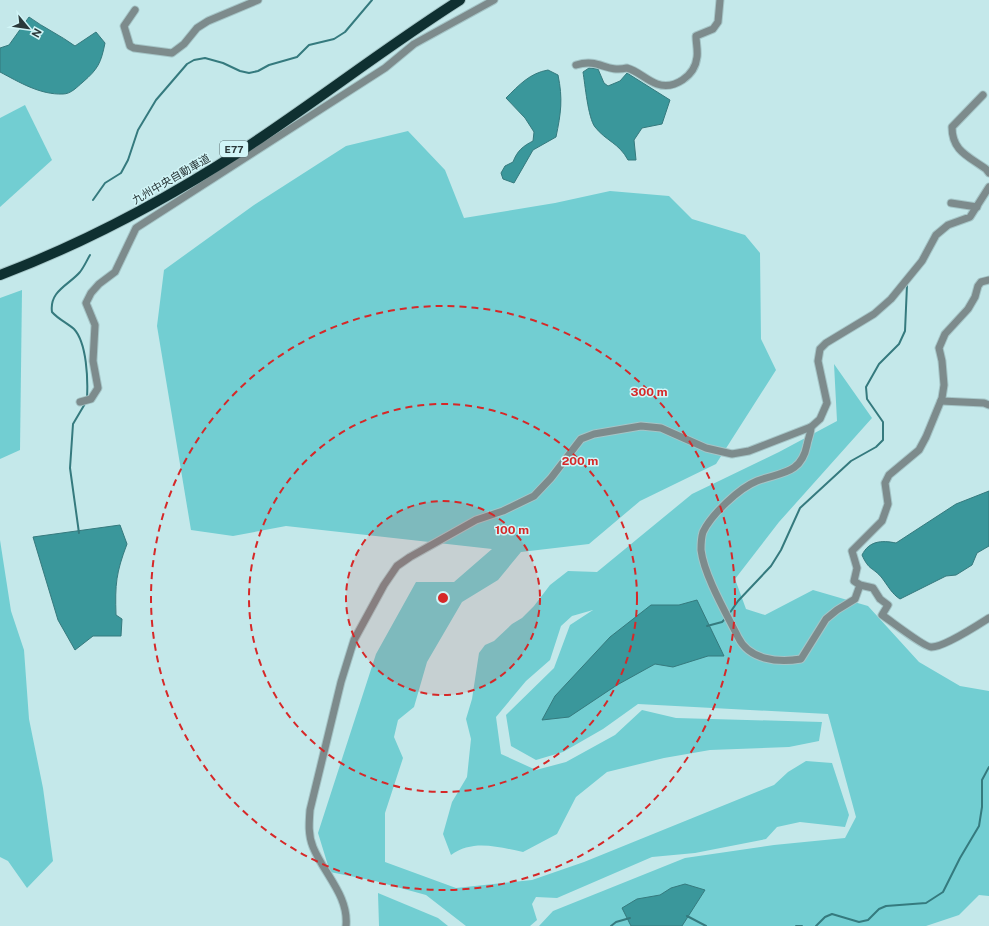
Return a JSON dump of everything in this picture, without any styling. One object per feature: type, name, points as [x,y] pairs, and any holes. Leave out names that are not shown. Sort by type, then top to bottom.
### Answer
[{"type":"highway","name":"九州中央自動車道","points":[[0,269],[56,246],[125,212],[192,175],[240,145],[450,0]]},
{"type":"highway","name":"九州中央自動車道","points":[[0,275],[72,244],[127,217],[188,184],[299,112],[393,45],[460,0]]},
{"type":"highway","points":[[393,45],[470,0]]},
{"type":"street","points":[[135,10],[124,26],[130,46],[134,48],[172,54],[184,44],[197,28],[208,21],[258,0]]},
{"type":"street","points":[[80,402],[91,399],[98,388],[92,361],[95,325],[86,303],[91,293],[115,272],[136,228],[385,68],[414,44],[494,0]]},
{"type":"street","points":[[576,65],[585,62],[598,62],[616,70],[627,68],[657,84],[672,86],[684,79],[694,68],[697,58],[696,36],[713,29],[718,22],[720,0]]},
{"type":"street","points":[[983,95],[952,127],[952,136],[958,150],[986,169],[989,173]]},
{"type":"street","points":[[346,926],[347,914],[344,902],[312,847],[308,831],[310,810],[341,682],[354,640],[384,585],[397,566],[410,557],[476,520],[534,496],[551,478],[581,439],[594,434],[641,426],[661,428],[706,448],[732,454],[748,450],[810,427],[820,419],[827,403],[818,361],[818,355],[823,346],[874,314],[891,299],[918,266],[940,231],[952,223],[967,220],[986,197],[989,188]]},
{"type":"street","points":[[951,203],[977,207]]},
{"type":"street","points":[[989,280],[981,282],[968,309],[945,334],[939,348],[942,361],[944,385],[941,401],[919,450],[892,472],[887,479],[885,487],[888,504],[882,521],[852,551],[857,568],[854,581],[860,585],[873,588],[880,599],[888,605],[882,615],[923,645],[932,647],[962,635],[989,618]]},
{"type":"street","points":[[941,401],[984,403],[989,405]]},
{"type":"street","points":[[810,427],[806,451],[799,463],[784,474],[757,481],[739,491],[709,523],[703,532],[701,540],[702,552],[707,572],[745,649],[763,658],[788,661],[801,659],[826,619],[855,599],[860,585]]},
{"type":"shaded area","points":[[29,17],[75,46],[96,32],[105,43],[98,65],[88,77],[71,92],[66,94],[54,94],[38,90],[0,72],[0,48],[9,45]]},
{"type":"shaded area","points":[[589,68],[598,69],[604,83],[608,86],[620,81],[627,73],[670,100],[662,124],[642,128],[634,140],[636,160],[628,160],[617,146],[595,127],[590,116],[583,72]]},
{"type":"shaded area","points":[[548,70],[558,75],[561,99],[556,137],[533,150],[514,183],[503,179],[501,173],[505,166],[513,162],[521,149],[533,141],[534,132],[525,118],[506,98],[520,84],[530,77]]},
{"type":"shaded area","points":[[25,105],[52,160],[0,207],[0,118]]},
{"type":"shaded area","points":[[408,131],[445,170],[464,218],[555,203],[610,191],[669,196],[692,219],[745,235],[760,253],[761,339],[776,370],[716,464],[640,501],[589,544],[521,552],[498,580],[462,602],[427,662],[414,707],[398,720],[394,737],[403,758],[385,813],[385,862],[456,888],[532,880],[584,862],[774,785],[788,772],[806,761],[832,763],[849,815],[845,827],[800,822],[777,827],[766,839],[695,853],[652,857],[557,898],[536,897],[532,904],[537,920],[530,926],[466,926],[426,895],[375,881],[330,872],[318,833],[376,654],[416,582],[454,582],[492,549],[286,526],[233,536],[191,530],[157,326],[164,270],[254,205],[346,146]]},
{"type":"shaded area","points":[[22,290],[20,450],[0,459],[0,298]]},
{"type":"shaded area","points":[[834,364],[872,418],[779,522],[735,579],[746,609],[765,615],[813,590],[868,606],[919,662],[960,686],[989,691],[989,896],[979,895],[959,915],[926,926],[539,926],[553,911],[685,858],[774,845],[845,838],[856,817],[828,714],[638,704],[603,729],[563,752],[536,760],[511,746],[506,715],[554,668],[570,625],[593,610],[572,616],[561,626],[550,660],[526,681],[496,717],[501,754],[536,770],[566,762],[615,735],[642,710],[676,718],[822,722],[819,741],[789,747],[710,750],[664,758],[607,772],[576,797],[557,834],[523,852],[495,847],[477,846],[459,850],[451,855],[443,834],[452,802],[467,777],[471,739],[466,719],[472,699],[479,653],[485,645],[494,641],[512,624],[522,618],[534,606],[550,585],[568,571],[597,572],[692,494],[779,452],[837,421]]},
{"type":"shaded area","points":[[989,491],[989,546],[977,553],[972,565],[956,575],[946,576],[900,599],[864,560],[862,555],[872,544],[880,542],[896,543],[956,504]]},
{"type":"shaded area","points":[[120,525],[127,544],[120,563],[116,587],[116,615],[122,619],[121,636],[93,636],[75,650],[58,620],[33,537]]},
{"type":"shaded area","points":[[0,540],[11,611],[24,650],[29,719],[43,788],[53,861],[27,888],[8,861],[0,857]]},
{"type":"shaded area","points":[[697,600],[724,656],[708,656],[673,667],[655,664],[617,685],[569,717],[542,720],[555,696],[610,637],[651,605],[679,605]]},
{"type":"shaded area","points":[[685,884],[705,890],[682,926],[631,926],[622,908],[637,899],[660,895],[671,888]]},
{"type":"shaded area","points":[[378,893],[438,918],[448,926],[379,926]]},
{"type":"waterway","points":[[93,200],[105,183],[121,173],[128,160],[138,130],[156,100],[187,64],[194,60],[205,58],[223,63],[240,71],[249,73],[258,71],[269,65],[297,57],[309,45],[334,39],[345,32],[372,0]]},
{"type":"waterway","points":[[87,398],[87,372],[82,343],[74,329],[52,312],[52,305],[57,294],[76,277],[90,255]]},
{"type":"waterway","points":[[729,614],[738,601],[771,566],[781,550],[800,508],[851,461],[876,447],[883,440],[883,422],[867,399],[866,387],[879,364],[899,344],[905,331],[907,285]]},
{"type":"waterway","points":[[79,533],[70,468],[73,424],[86,402]]},
{"type":"waterway","points":[[707,626],[722,622],[726,618]]},
{"type":"waterway","points":[[816,926],[825,917],[832,914],[859,922],[868,920],[879,909],[886,906],[926,903],[943,892],[960,858],[979,826],[982,807],[982,780],[989,767]]},
{"type":"waterway","points":[[687,916],[706,926]]},
{"type":"waterway","points":[[611,926],[616,922],[630,918]]},
{"type":"waterway","points":[[796,926],[802,926]]}]
